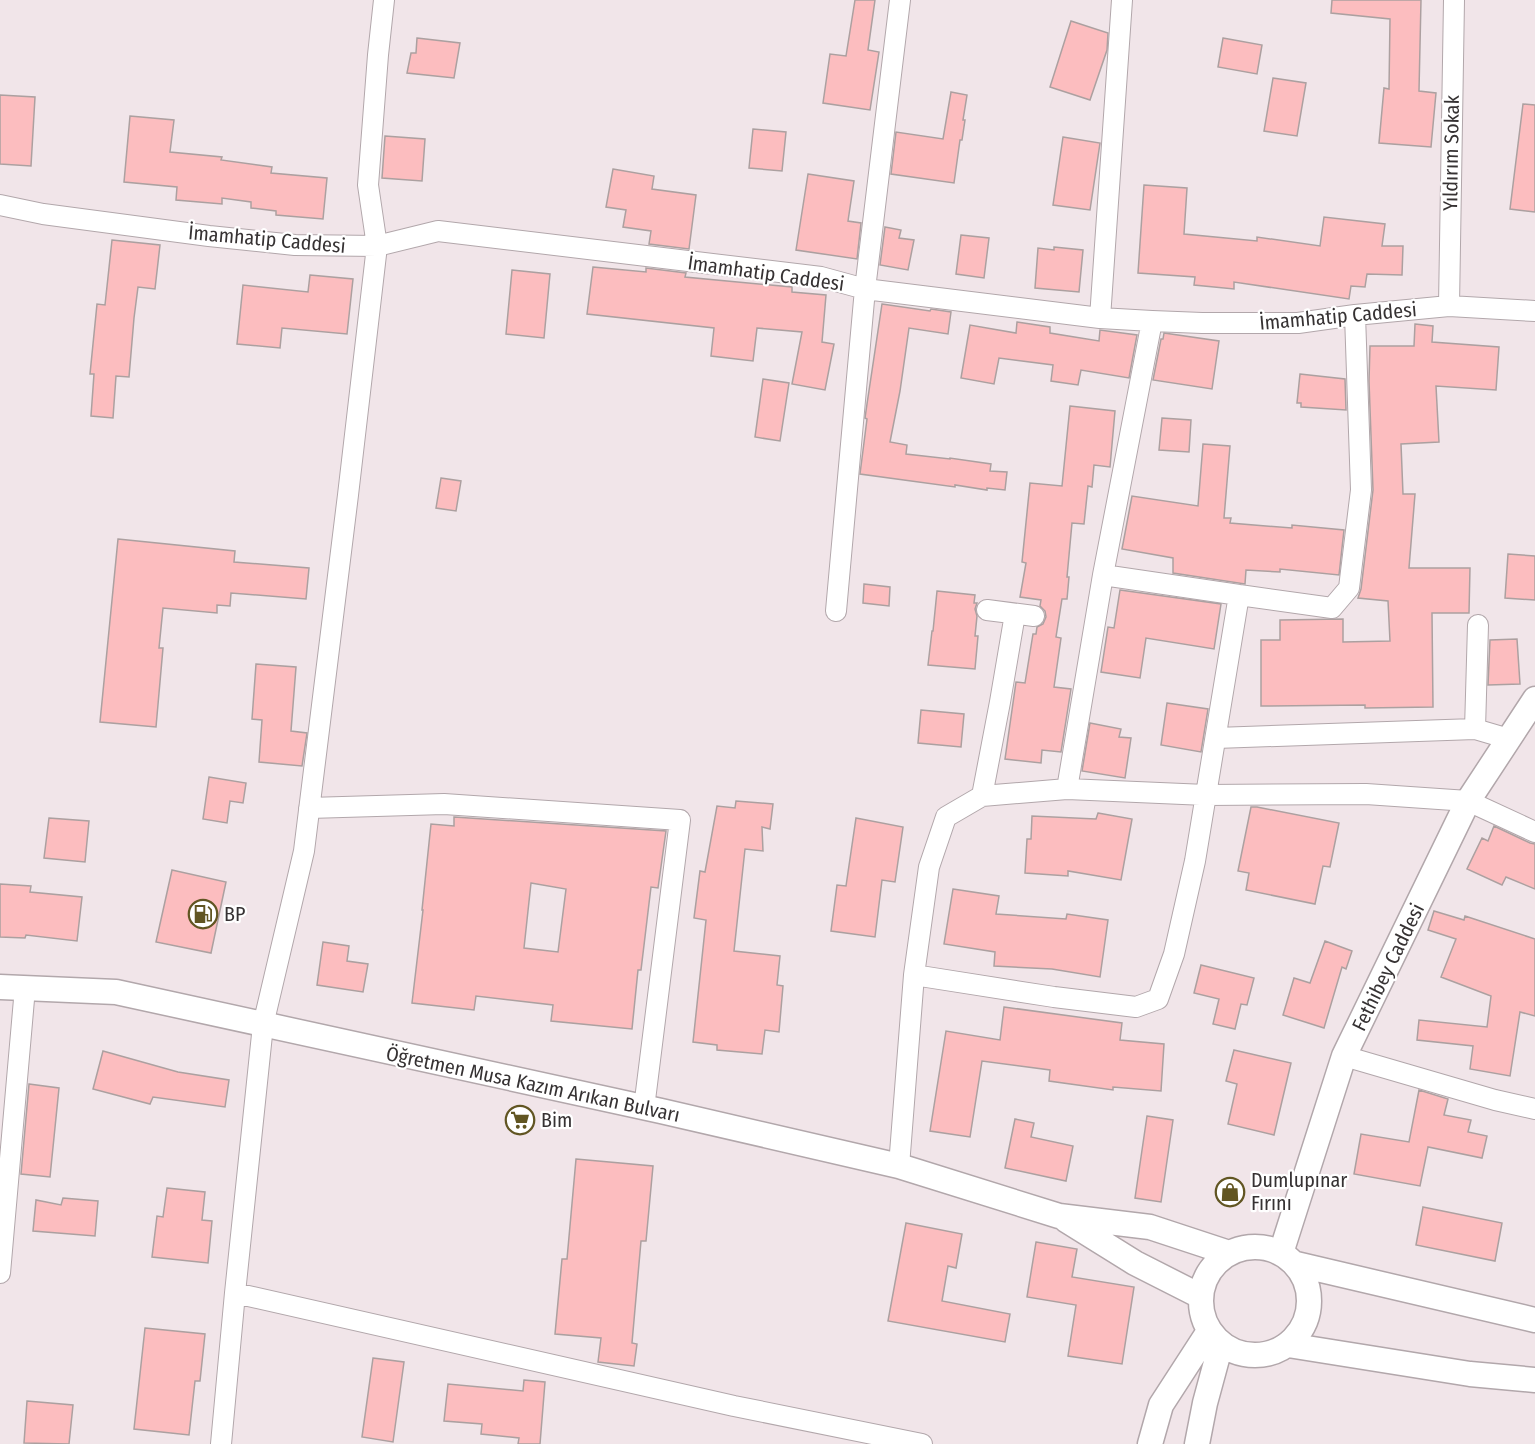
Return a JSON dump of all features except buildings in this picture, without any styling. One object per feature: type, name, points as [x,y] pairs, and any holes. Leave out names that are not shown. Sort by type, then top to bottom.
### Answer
[{"type":"street","points":[[221,1444],[263,1025],[304,851],[377,246],[368,185],[384,0]]},
{"type":"street","points":[[836,611],[865,289],[900,0]]},
{"type":"street","points":[[1100,318],[1122,0]]},
{"type":"street","name":"Yıldırım Sokak","points":[[1449,306],[1454,0]]},
{"type":"street","name":"İmamhatip Caddesi","points":[[0,205],[43,214],[295,245],[377,246],[438,231],[821,277],[865,289],[1100,318],[1202,323],[1298,324],[1355,315],[1449,306],[1535,311]]},
{"type":"street","points":[[1103,575],[1332,608],[1349,588],[1361,490],[1355,315]]},
{"type":"street","points":[[1067,789],[1103,575],[1152,321]]},
{"type":"street","points":[[914,975],[1054,997],[1136,1007],[1158,999],[1174,954],[1195,861],[1239,595]]},
{"type":"street","points":[[982,796],[1000,702],[1025,615],[987,610]]},
{"type":"street","points":[[1475,729],[1478,625]]},
{"type":"street","name":"Fethibey Caddesi","points":[[1288,1258],[1344,1056],[1468,801],[1535,699]]},
{"type":"street","points":[[1216,738],[1475,729],[1509,739]]},
{"type":"street","points":[[899,1166],[914,975],[929,867],[946,817],[982,796],[1067,789],[1206,795],[1366,794],[1468,801],[1535,832]]},
{"type":"street","points":[[309,808],[444,804],[680,820],[644,1108]]},
{"type":"street","name":"Öğretmen Musa Kazım Arıkan Bulvarı","points":[[0,987],[116,992],[899,1166],[1059,1216],[1150,1227],[1229,1252]]},
{"type":"street","points":[[0,1274],[25,988]]},
{"type":"street","points":[[1344,1056],[1495,1100],[1535,1109]]},
{"type":"street","name":"Öğretmen Musa Kazım Arıkan Bulvarı","points":[[1059,1216],[1135,1263],[1200,1296]]},
{"type":"street","points":[[1288,1258],[1305,1279],[1310,1297],[1308,1315],[1301,1331],[1288,1345],[1272,1353],[1255,1356],[1237,1353],[1215,1338],[1202,1314],[1200,1296],[1205,1279],[1215,1264],[1229,1252],[1246,1247],[1264,1247],[1288,1258],[1535,1320]]},
{"type":"street","points":[[235,1293],[734,1406],[922,1444]]},
{"type":"street","points":[[1150,1444],[1161,1406],[1215,1338]]},
{"type":"street","points":[[1197,1444],[1215,1338]]},
{"type":"street","points":[[1288,1345],[1470,1374],[1535,1380]]},
{"type":"place","name":"BP","points":[[203,914]]},
{"type":"place","name":"Bim","points":[[520,1120]]},
{"type":"place","name":"Dumlupınar Fırını","points":[[1230,1192]]}]
